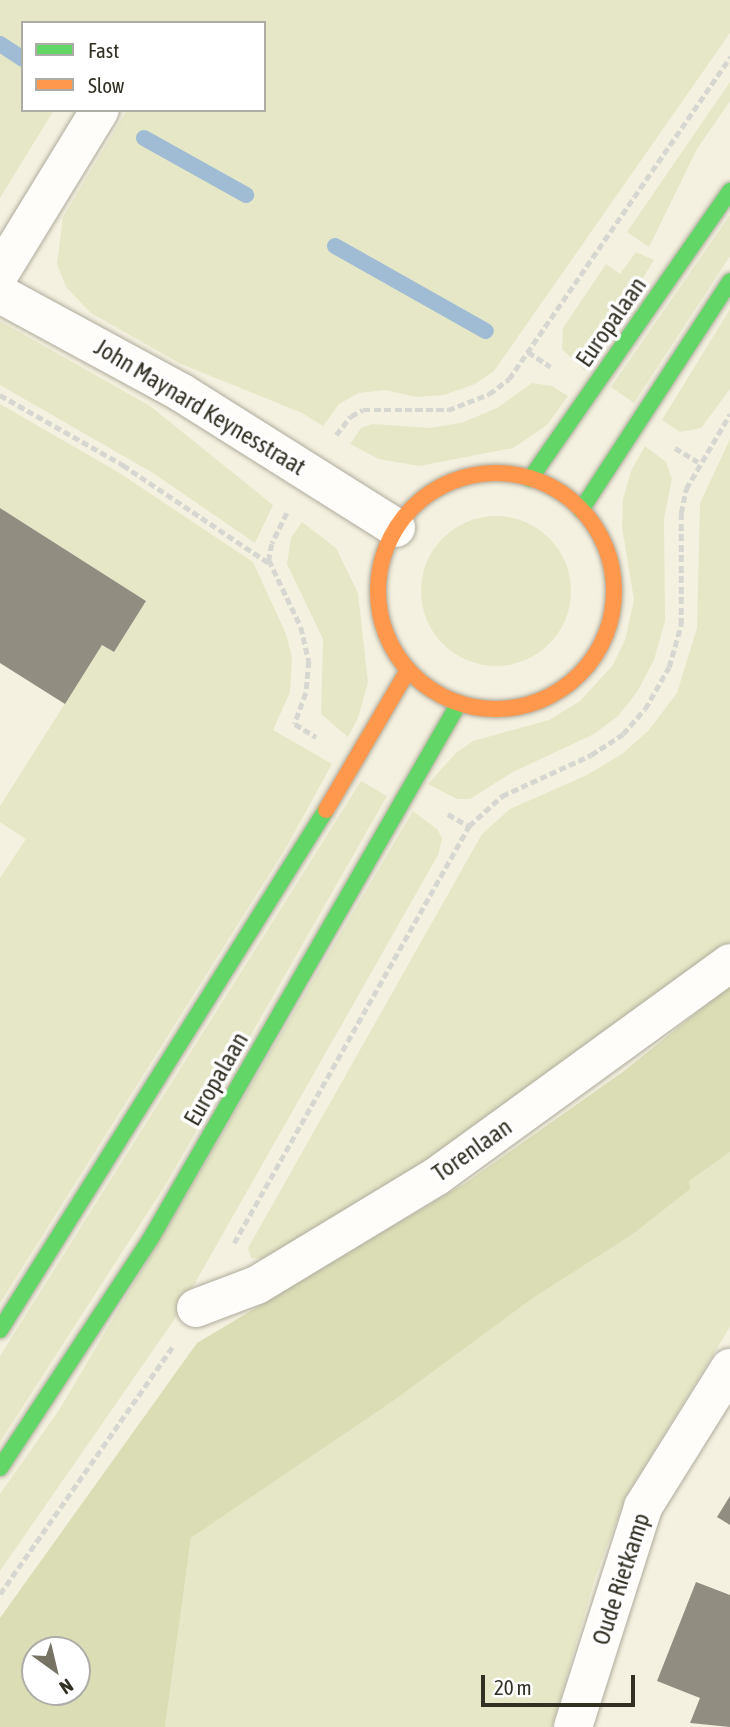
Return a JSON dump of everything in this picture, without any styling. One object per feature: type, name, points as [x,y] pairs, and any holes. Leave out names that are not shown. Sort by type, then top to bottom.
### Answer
[{"type":"street","points":[[0,273],[99,112]]},
{"type":"street","name":"Europalaan","points":[[530,479],[730,191]]},
{"type":"street","points":[[582,510],[730,281]]},
{"type":"street","name":"John Maynard Keynesstraat","points":[[0,294],[182,393],[396,528]]},
{"type":"street","points":[[481,474],[545,483],[582,510],[609,554],[615,589],[611,624],[595,656],[572,684],[541,702],[506,710],[459,703],[440,696],[408,670],[394,652],[381,622],[377,591],[382,559],[396,528],[417,502],[447,483],[481,474]]},
{"type":"street","name":"Europalaan","points":[[0,1330],[286,877],[408,670]]},
{"type":"street","name":"Europalaan","points":[[0,1468],[151,1238],[459,703]]},
{"type":"street","name":"Torenlaan","points":[[196,1308],[257,1285],[437,1176],[730,963]]},
{"type":"street","name":"Oude Rietkamp","points":[[573,1727],[643,1507],[730,1368]]},
{"type":"path","points":[[270,564],[275,535],[351,416],[372,407],[428,413],[467,405],[500,387],[528,352],[730,57]]},
{"type":"path","points":[[0,395],[112,459],[270,564],[301,627],[309,661],[306,693],[295,724],[354,759]]},
{"type":"path","points":[[0,1594],[146,1388],[196,1308],[469,826],[502,796],[581,761],[623,734],[650,703],[669,667],[681,625],[683,498],[691,475],[730,414]]},
{"type":"path","points":[[408,790],[469,826]]},
{"type":"green space","points":[[0,0],[730,0],[730,33],[494,371],[475,384],[444,395],[416,397],[385,390],[359,393],[339,404],[323,426],[302,413],[181,364],[91,313],[66,287],[57,264],[63,217],[126,112],[266,112],[266,21],[21,21],[21,112],[53,112],[0,198]]},
{"type":"green space","points":[[730,82],[730,101],[697,149],[649,247],[627,232]]},
{"type":"green space","points":[[730,215],[730,256],[634,403],[611,387]]},
{"type":"green space","points":[[636,252],[654,260],[585,371],[562,349],[563,328],[606,264],[620,274]]},
{"type":"green space","points":[[730,309],[730,389],[701,428],[680,432],[662,420]]},
{"type":"green space","points":[[0,321],[150,406],[273,505],[255,543],[153,473],[0,385]]},
{"type":"green space","points":[[532,383],[552,386],[568,396],[547,425],[513,448],[419,466],[379,459],[350,444],[361,428],[373,424],[430,428],[461,423],[497,408]]},
{"type":"green space","points":[[0,404],[118,472],[253,562],[286,634],[292,658],[290,692],[273,730],[332,764],[287,846],[0,1303],[0,878],[26,839],[0,822],[0,806],[102,645],[114,652],[146,601],[0,508]]},
{"type":"green space","points":[[730,439],[730,942],[571,1067],[275,1259],[251,1258],[248,1248],[482,834],[510,809],[587,775],[622,754],[648,731],[677,693],[697,628],[700,503]]},
{"type":"green space","points":[[645,446],[666,462],[672,479],[664,518],[665,621],[654,660],[637,692],[618,716],[594,734],[511,773],[470,799],[457,799],[428,784],[456,753],[473,741],[549,720],[580,701],[613,665],[625,640],[634,600],[622,527],[623,499],[631,471]]},
{"type":"green space","points":[[496,516],[525,521],[549,538],[566,562],[571,591],[566,620],[549,644],[525,661],[496,666],[467,661],[443,644],[426,620],[421,591],[426,562],[443,538],[467,521]]},
{"type":"green space","points":[[302,522],[336,548],[358,593],[368,682],[358,718],[348,737],[321,714],[323,639],[287,564],[291,538]]},
{"type":"green space","points":[[361,781],[387,796],[166,1184],[0,1442],[0,1356]]},
{"type":"green space","points":[[413,811],[438,830],[442,839],[438,855],[174,1320],[0,1571],[0,1494],[59,1410]]},
{"type":"green space","points":[[730,986],[730,1152],[689,1181],[690,1189],[630,1236],[533,1298],[393,1401],[191,1538],[165,1727],[0,1727],[0,1618],[197,1343],[467,1182],[624,1071]]},
{"type":"green space","points":[[730,1152],[730,1327],[626,1496],[595,1578],[552,1727],[165,1727],[191,1538],[393,1401],[533,1298],[630,1236],[689,1181]]},
{"type":"building","points":[[0,508],[146,601],[114,652],[102,645],[65,704],[0,663]]},
{"type":"building","points":[[730,1496],[730,1525],[717,1517]]},
{"type":"building","points":[[696,1582],[730,1595],[730,1727],[690,1723],[700,1698],[657,1681]]},
{"type":"waterway","points":[[0,44],[21,58]]},
{"type":"waterway","points":[[144,138],[246,195]]},
{"type":"waterway","points":[[335,246],[486,331]]},
{"type":"traffic: fast","points":[[530,479],[730,191]]},
{"type":"traffic: fast","points":[[581,510],[730,281]]},
{"type":"traffic: fast","points":[[0,1468],[151,1238],[459,703]]},
{"type":"traffic: fast","points":[[0,1330],[326,810]]},
{"type":"traffic: slow","points":[[496,473],[519,475],[552,487],[571,500],[587,516],[600,535],[609,557],[614,591],[612,614],[600,647],[587,666],[571,682],[552,695],[530,704],[496,709],[473,707],[440,695],[421,682],[405,666],[392,647],[383,625],[378,591],[380,568],[392,535],[405,516],[421,500],[440,487],[462,478],[496,473]]},
{"type":"traffic: slow","points":[[326,810],[408,670]]}]
